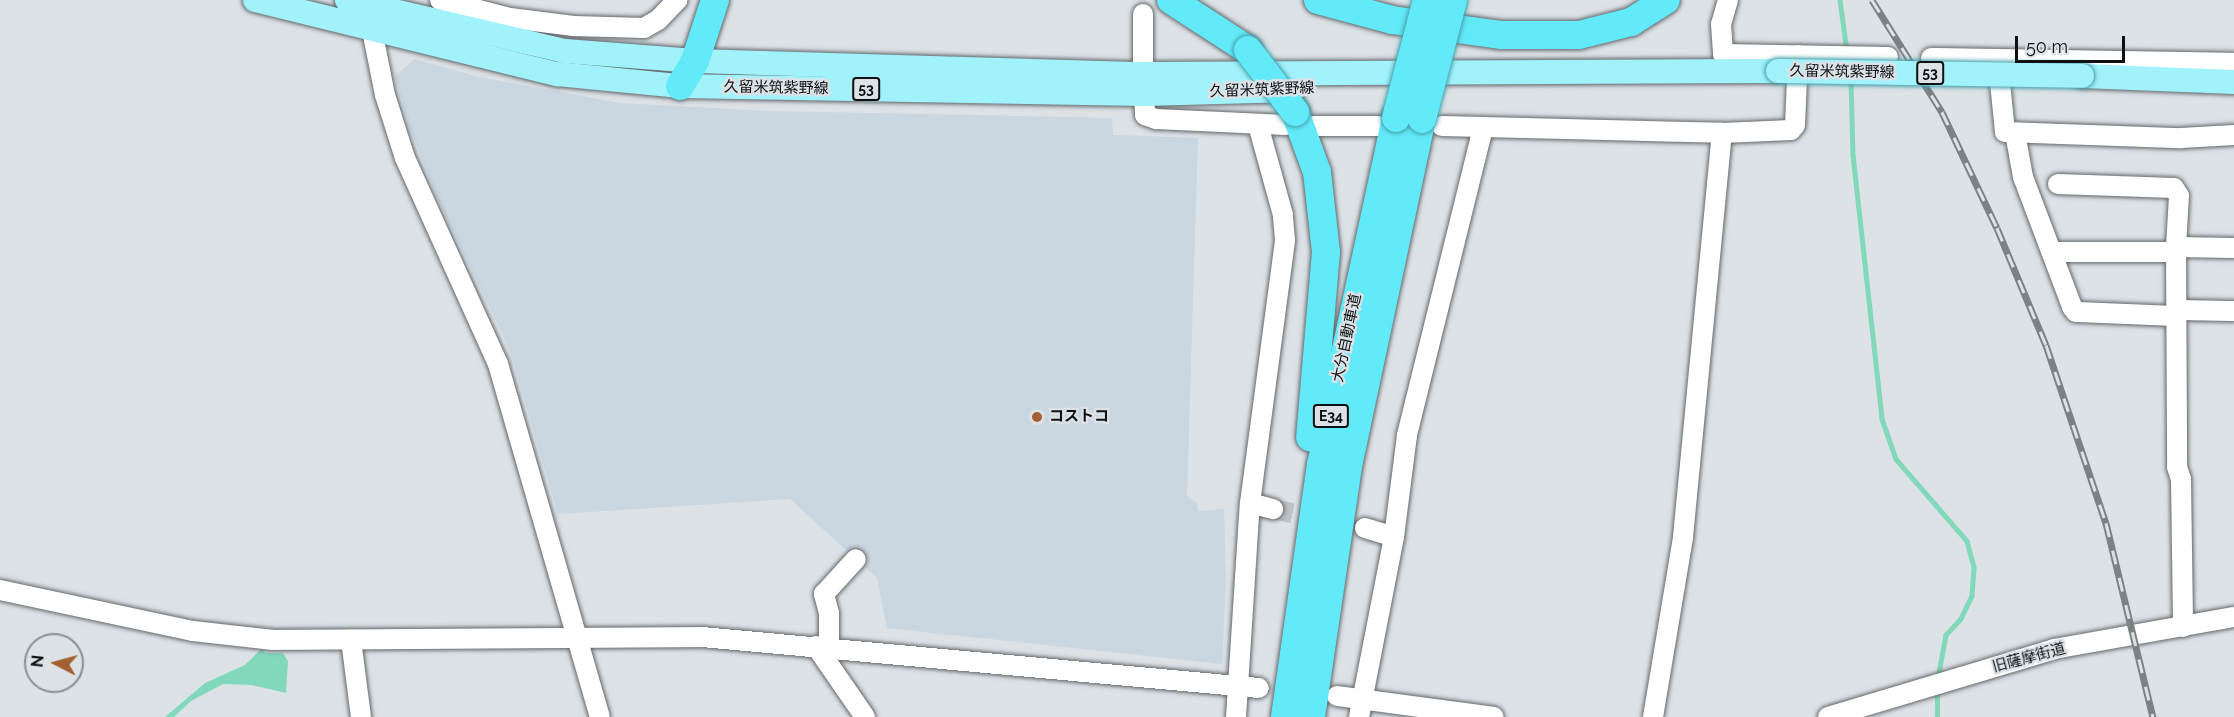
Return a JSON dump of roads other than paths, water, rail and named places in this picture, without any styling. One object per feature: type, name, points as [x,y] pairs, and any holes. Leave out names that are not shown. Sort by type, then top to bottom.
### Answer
[{"type":"highway","points":[[680,86],[695,61],[715,0]]},
{"type":"highway","points":[[1172,0],[1248,50],[1298,121],[1317,172],[1326,252],[1325,295],[1298,548],[1289,678]]},
{"type":"highway","points":[[1318,0],[1392,20],[1524,35],[1590,32],[1631,22],[1666,0]]},
{"type":"highway","points":[[1371,0],[1518,22],[1591,16],[1629,0]]},
{"type":"highway","name":"大分自動車道","points":[[1311,717],[1350,455],[1410,123],[1427,0]]},
{"type":"highway","name":"大分自動車道","points":[[1285,717],[1321,465],[1410,123],[1453,0]]},
{"type":"main road","name":"久留米筑紫野線","points":[[255,0],[370,31],[557,74],[680,86],[1143,84]]},
{"type":"main road","name":"久留米筑紫野線","points":[[361,2],[565,51],[695,61],[1270,91],[1487,74],[1779,70],[2082,76],[2234,82]]},
{"type":"street","points":[[440,0],[552,23],[644,28],[677,0]]},
{"type":"street","points":[[1728,0],[1719,42],[1723,54],[1888,57]]},
{"type":"street","points":[[361,2],[385,95],[405,158],[498,364],[600,717]]},
{"type":"street","points":[[1143,14],[1145,115],[1156,119],[1242,121],[1258,125],[1298,121],[1722,133],[1791,130],[1796,125],[1798,55]]},
{"type":"street","points":[[1931,58],[2234,63]]},
{"type":"street","points":[[1998,59],[2005,132],[2181,138],[2234,135]]},
{"type":"street","points":[[1236,717],[1250,503],[1285,240],[1283,215],[1258,125]]},
{"type":"street","points":[[1360,708],[1394,537],[1407,435],[1483,127]]},
{"type":"street","points":[[1653,717],[1683,537],[1722,133]]},
{"type":"street","points":[[2015,133],[2023,177],[2076,312],[2234,311]]},
{"type":"street","points":[[2058,184],[2174,188],[2179,196],[2176,250],[2183,627]]},
{"type":"street","points":[[2054,252],[2234,248]]},
{"type":"street","points":[[1250,503],[1273,508]]},
{"type":"street","points":[[1365,528],[1394,537]]},
{"type":"street","points":[[856,559],[824,594],[829,613],[822,646],[864,717]]},
{"type":"street","points":[[0,590],[194,631],[273,640],[702,637],[822,646],[1259,688]]},
{"type":"street","name":"旧薩摩街道","points":[[1828,717],[2054,649],[2234,617]]},
{"type":"street","points":[[351,640],[361,717]]},
{"type":"street","points":[[1337,696],[1360,708],[1494,717]]},
{"type":"waterway","points":[[1840,0],[1847,51]]},
{"type":"waterway","points":[[1851,80],[1853,155],[1882,419],[1896,459],[1967,541],[1974,567],[1972,596],[1961,619],[1946,635],[1938,678]]},
{"type":"waterway","points":[[1937,690],[1937,717]]},
{"type":"tunnel","points":[[1273,509],[1324,520]]},
{"type":"railway","points":[[1872,0],[1942,112],[1997,228],[2046,345],[2106,523],[2153,717]]},
{"type":"place","name":"コストコ","points":[[1037,417]]}]
